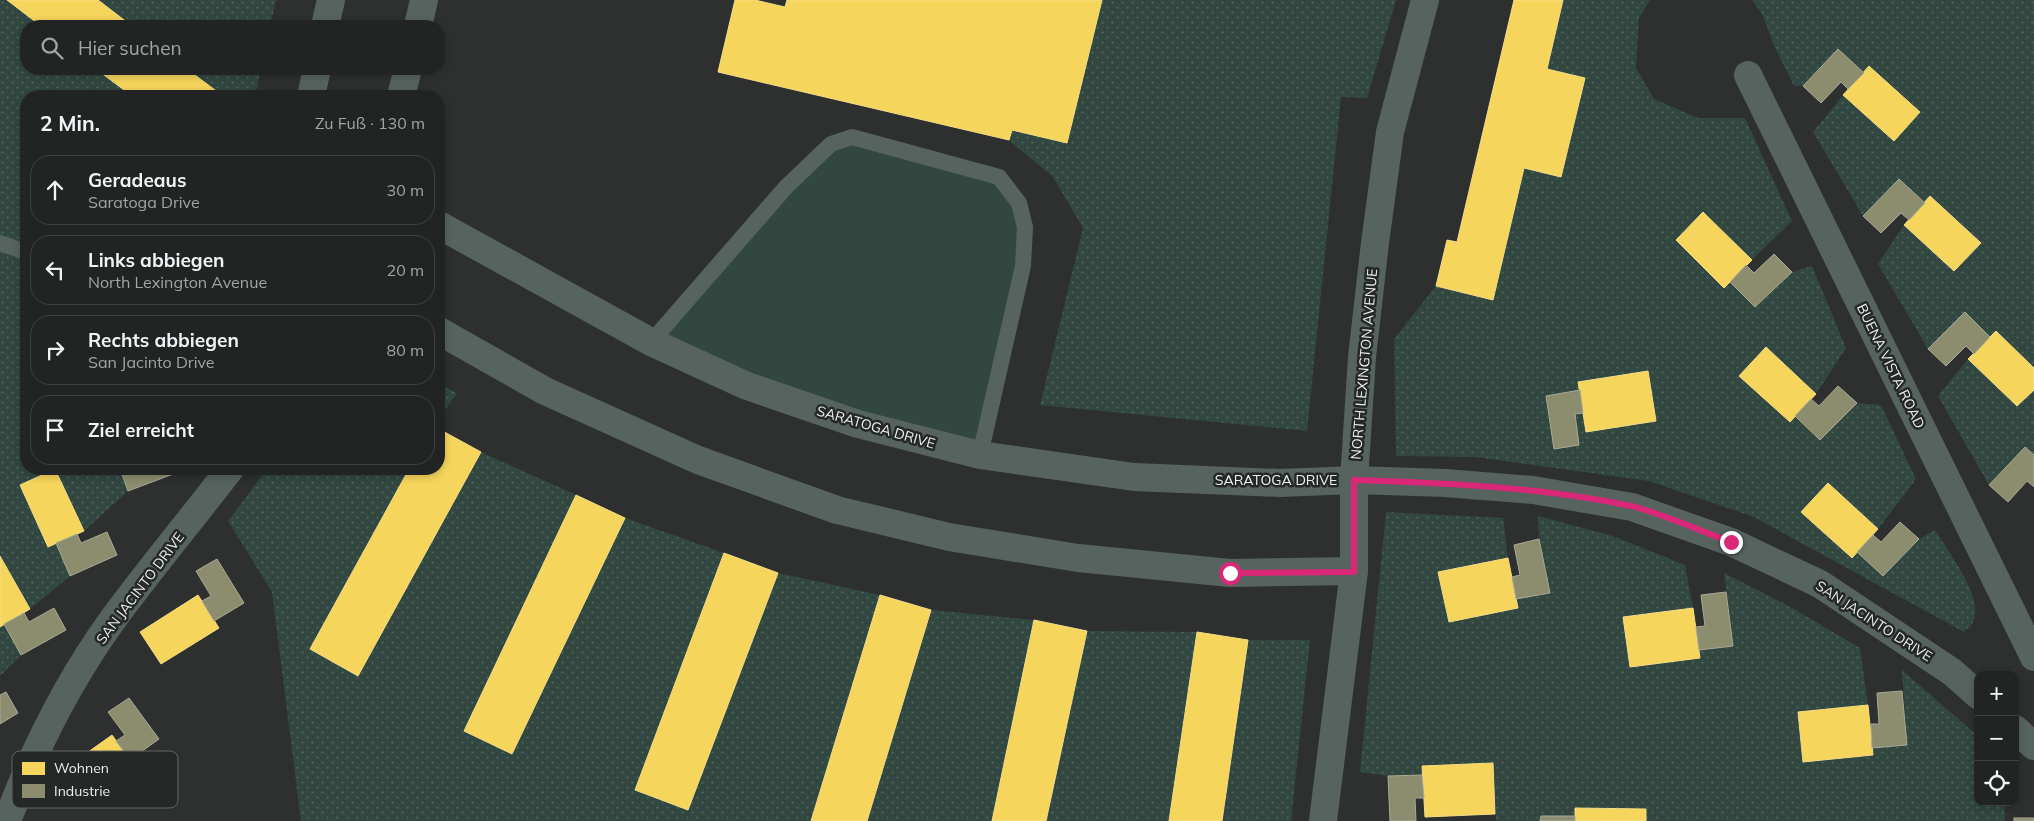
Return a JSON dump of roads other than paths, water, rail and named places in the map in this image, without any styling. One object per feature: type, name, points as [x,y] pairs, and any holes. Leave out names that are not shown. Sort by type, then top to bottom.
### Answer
[{"type":"street","points":[[326,20],[331,0]]},
{"type":"street","points":[[419,20],[424,0]]},
{"type":"street","name":"NORTH LEXINGTON AVENUE","points":[[1324,821],[1354,572],[1354,480],[1362,356],[1390,132],[1425,0]]},
{"type":"street","points":[[312,90],[316,75]]},
{"type":"street","points":[[403,90],[406,75]]},
{"type":"street","name":"BUENA VISTA ROAD","points":[[1748,75],[2034,657]]},
{"type":"street","name":"SARATOGA DRIVE","points":[[445,228],[651,342],[747,386],[858,424],[980,455],[1134,477],[1280,483],[1354,480]]},
{"type":"street","points":[[445,334],[546,391],[689,456],[837,510],[949,537],[1078,558],[1230,573],[1354,572]]},
{"type":"street","name":"SAN JACINTO DRIVE","points":[[37,751],[67,692],[110,623],[225,475]]},
{"type":"street","name":"SAN JACINTO DRIVE","points":[[1354,480],[1445,483],[1533,490],[1632,507],[1731,542],[1820,584],[1952,672],[1974,691]]},
{"type":"street","points":[[2019,733],[2034,746]]},
{"type":"street","name":"SAN JACINTO DRIVE","points":[[7,821],[12,808]]},
{"type":"lane","points":[[651,342],[786,187],[831,144],[852,137],[999,176],[1019,203],[1025,227],[1023,266],[980,455]]},
{"type":"lane","points":[[0,243],[20,250]]}]
